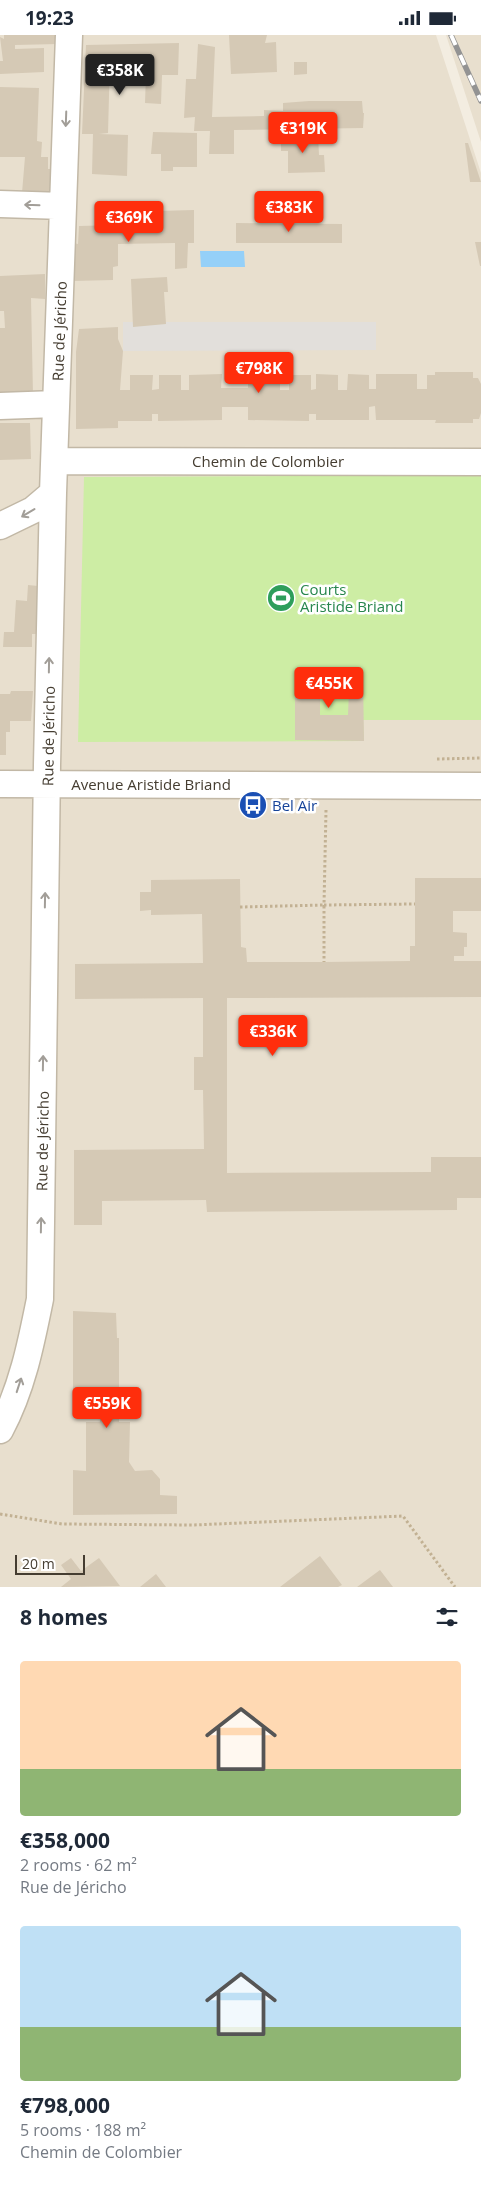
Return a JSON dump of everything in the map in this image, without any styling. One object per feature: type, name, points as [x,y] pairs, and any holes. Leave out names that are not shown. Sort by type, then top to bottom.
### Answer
[{"type":"street","name":"Rue de Jéricho","points":[[2,1425],[17,1391],[30,1351],[40,1299],[53,493],[69,35]]},
{"type":"street","points":[[0,204],[64,206]]},
{"type":"street","points":[[0,406],[56,405]]},
{"type":"street","name":"Chemin de Colombier","points":[[55,461],[481,462]]},
{"type":"street","points":[[0,526],[33,511],[53,493]]},
{"type":"street","name":"Avenue Aristide Briand","points":[[0,784],[481,786]]},
{"type":"path","points":[[324,962],[326,785]]},
{"type":"path","points":[[240,907],[415,904]]},
{"type":"path","points":[[0,1514],[62,1524],[81,1525],[193,1525],[403,1516],[456,1587]]},
{"type":"shaded area","points":[[0,35],[436,35],[481,173],[481,1587],[0,1587]]},
{"type":"shaded area","points":[[446,35],[481,35],[481,142]]},
{"type":"shaded area","points":[[123,322],[376,322],[376,350],[123,351]]},
{"type":"green space","name":"Courts Aristide Briand","points":[[481,475],[481,720],[363,720],[364,741],[78,742],[84,477]]},
{"type":"water","points":[[200,251],[244,251],[245,267],[201,267]]},
{"type":"building","points":[[4,35],[58,35],[58,44],[15,45],[15,49],[44,48],[44,72],[0,74],[0,61],[3,61],[0,37],[4,39]]},
{"type":"building","points":[[229,35],[267,35],[265,43],[276,42],[277,72],[231,74]]},
{"type":"building","points":[[179,43],[178,75],[162,75],[161,104],[145,103],[146,74],[126,74],[127,55],[123,55],[123,58],[110,58],[108,133],[99,134],[128,135],[127,176],[92,174],[93,134],[82,134],[86,45]]},
{"type":"building","points":[[198,44],[215,47],[212,117],[264,116],[264,110],[283,111],[283,103],[362,101],[364,113],[363,128],[234,130],[234,154],[209,154],[210,131],[194,131],[195,117],[184,118],[186,79],[196,79]]},
{"type":"building","points":[[294,62],[307,62],[307,74],[294,75]]},
{"type":"building","points":[[0,87],[39,88],[37,141],[42,142],[41,157],[48,157],[48,169],[54,169],[53,194],[22,193],[25,157],[0,157]]},
{"type":"building","points":[[153,132],[197,133],[197,167],[173,167],[173,171],[161,171],[161,154],[151,154]]},
{"type":"building","points":[[318,135],[319,155],[324,155],[325,172],[288,173],[288,151],[281,151],[281,136]]},
{"type":"building","points":[[465,143],[468,143],[481,182],[470,182]]},
{"type":"building","points":[[194,210],[194,243],[188,243],[187,268],[175,269],[175,243],[118,244],[118,266],[113,267],[113,280],[72,281],[73,243],[78,244],[79,226],[158,224],[158,211]]},
{"type":"building","points":[[236,223],[342,224],[342,243],[236,243]]},
{"type":"building","points":[[475,242],[481,242],[481,266],[480,266]]},
{"type":"building","points":[[45,274],[45,299],[31,298],[33,395],[0,396],[0,328],[5,328],[4,311],[0,311],[0,276]]},
{"type":"building","points":[[167,277],[168,292],[164,292],[166,324],[133,327],[131,279]]},
{"type":"building","points":[[118,327],[118,339],[123,351],[120,390],[130,390],[130,375],[153,375],[152,390],[159,389],[159,375],[181,375],[181,390],[189,390],[189,375],[222,374],[221,388],[248,388],[248,375],[280,375],[280,390],[289,390],[289,375],[311,375],[311,390],[316,389],[316,374],[338,375],[338,390],[347,390],[348,374],[369,375],[369,389],[376,389],[376,374],[417,374],[417,389],[427,389],[427,375],[435,375],[435,372],[473,372],[473,378],[478,378],[481,384],[481,413],[479,419],[473,419],[473,423],[435,423],[436,420],[376,420],[375,406],[369,407],[369,420],[316,420],[316,414],[309,414],[309,421],[248,420],[248,407],[222,407],[222,420],[158,421],[158,414],[152,414],[152,421],[118,421],[118,428],[76,429],[76,352],[79,329]]},
{"type":"building","points":[[0,423],[30,423],[31,459],[0,460]]},
{"type":"building","points":[[28,585],[38,586],[36,634],[32,634],[32,647],[3,647],[4,632],[14,632],[16,600],[27,601]]},
{"type":"building","points":[[295,678],[363,678],[364,741],[295,740]],"holes":[[[320,690],[349,690],[348,715],[320,715]]]},
{"type":"building","points":[[11,691],[33,691],[31,721],[10,721],[10,732],[6,732],[6,755],[0,755],[0,694],[10,694]]},
{"type":"building","points":[[415,878],[481,878],[481,911],[453,911],[453,932],[467,933],[467,947],[464,947],[464,956],[454,956],[454,961],[481,961],[481,997],[227,998],[227,1173],[431,1172],[431,1157],[481,1157],[481,1198],[457,1198],[457,1210],[207,1212],[206,1200],[102,1201],[102,1225],[74,1225],[74,1150],[204,1149],[203,1090],[194,1090],[194,1057],[203,1057],[203,998],[75,999],[75,964],[203,963],[202,914],[151,915],[151,910],[140,911],[140,892],[151,892],[151,880],[240,879],[241,947],[246,948],[247,962],[324,962],[410,961],[410,946],[415,946]]},
{"type":"building","points":[[73,1311],[116,1313],[117,1338],[119,1338],[119,1422],[130,1422],[129,1462],[135,1471],[152,1470],[160,1479],[160,1495],[177,1496],[177,1514],[73,1515],[73,1470],[86,1471],[86,1422],[100,1422],[100,1412],[73,1412]]},
{"type":"building","points":[[320,1556],[342,1585],[338,1587],[280,1587]]},
{"type":"building","points":[[71,1558],[81,1571],[99,1558],[120,1586],[61,1587],[71,1579],[61,1565]]},
{"type":"building","points":[[380,1570],[393,1587],[357,1587]]},
{"type":"building","points":[[156,1574],[166,1587],[140,1587]]},
{"type":"railway","points":[[451,35],[481,101]]},
{"type":"place","name":"Courts Aristide Briand","points":[[281,598]]},
{"type":"place","name":"Bel Air","points":[[253,805]]}]
